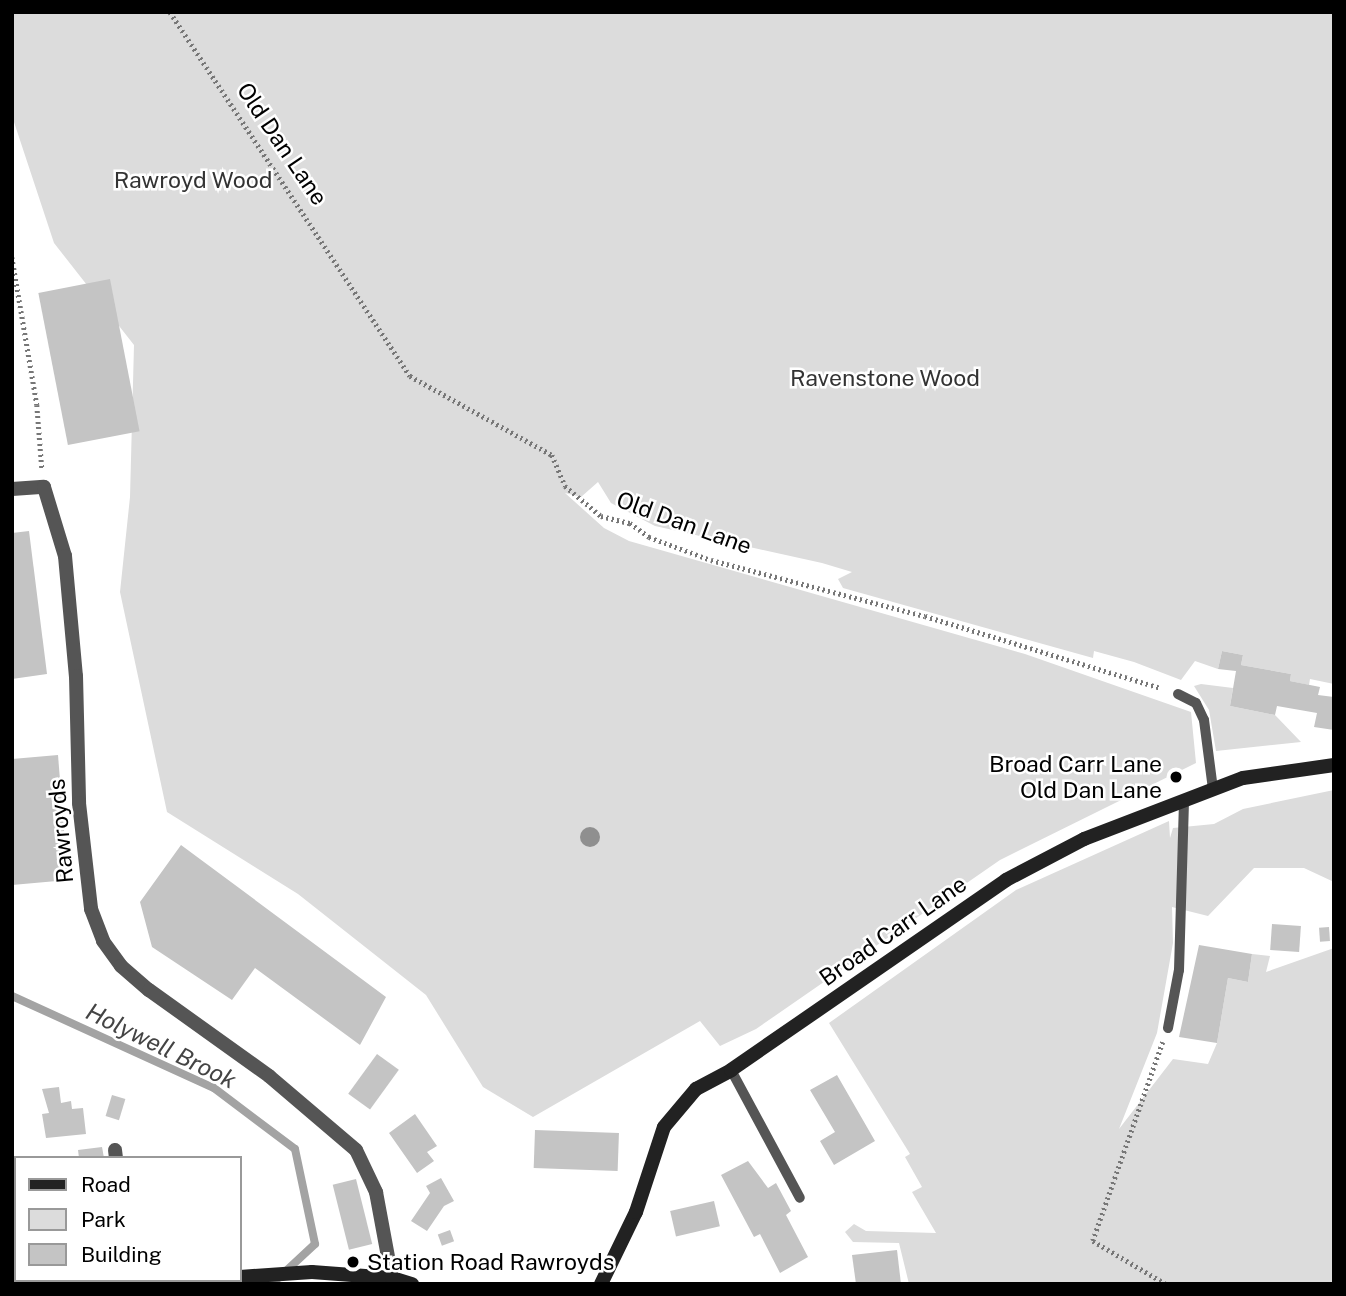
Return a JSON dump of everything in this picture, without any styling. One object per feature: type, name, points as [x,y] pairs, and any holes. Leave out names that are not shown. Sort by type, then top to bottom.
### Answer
[{"type":"street","points":[[12,489],[44,487]]},
{"type":"street","name":"Rawroyds","points":[[44,487],[65,556],[76,676],[79,803],[91,909],[103,941],[121,965],[149,990],[269,1076],[356,1150],[376,1192],[392,1278]]},
{"type":"street","name":"Broad Carr Lane","points":[[601,1284],[636,1212],[669,1119],[696,1089],[731,1070],[1006,880],[1084,839],[1213,789],[1276,771],[1334,765]]},
{"type":"street","points":[[242,1277],[392,1278],[412,1284]]},
{"type":"lane","points":[[1178,694],[1196,703],[1204,720],[1213,789]]},
{"type":"lane","points":[[1168,1028],[1181,948],[1184,800]]},
{"type":"lane","points":[[731,1070],[800,1198]]},
{"type":"path","name":"Old Dan Lane","points":[[170,12],[410,376],[552,455],[565,486],[601,516],[630,523],[649,537],[711,559],[925,616],[1178,694]]},
{"type":"path","points":[[12,257],[37,405],[44,487]]},
{"type":"path","points":[[1166,1284],[1093,1241],[1168,1028]]},
{"type":"green space","points":[[12,12],[1334,12],[1334,684],[1310,679],[1309,685],[1290,681],[1291,674],[1241,665],[1243,655],[1222,651],[1218,669],[1195,661],[1181,680],[1134,662],[1094,651],[1093,658],[843,588],[838,579],[852,572],[822,563],[655,526],[611,503],[598,482],[581,497],[565,493],[604,528],[629,541],[1025,654],[1191,712],[1196,763],[1000,860],[756,1029],[720,1046],[700,1021],[533,1117],[483,1087],[426,995],[298,894],[167,812],[120,592],[130,497],[134,345],[54,243],[12,116]]},
{"type":"green space","points":[[1201,684],[1233,688],[1230,706],[1275,715],[1301,742],[1216,751],[1209,710],[1194,686]]},
{"type":"green space","points":[[1334,790],[1334,882],[1304,868],[1254,868],[1208,916],[1172,907],[1173,943],[1157,1033],[1119,1129],[1173,1059],[1208,1064],[1217,1043],[1228,978],[1248,982],[1252,954],[1270,956],[1266,972],[1334,948],[1334,1284],[909,1284],[899,1243],[853,1242],[845,1232],[854,1224],[866,1231],[936,1233],[912,1192],[922,1187],[905,1157],[910,1154],[829,1023],[1016,890],[1169,821],[1170,838],[1173,828],[1214,824],[1243,809]]},
{"type":"building","points":[[110,279],[140,431],[68,445],[38,293]]},
{"type":"building","points":[[29,531],[47,674],[12,679],[12,533]]},
{"type":"building","points":[[1222,651],[1243,655],[1241,665],[1291,674],[1290,681],[1320,687],[1318,695],[1334,697],[1334,730],[1314,727],[1317,713],[1277,706],[1275,715],[1230,706],[1236,671],[1218,669]]},
{"type":"building","points":[[58,755],[68,880],[12,885],[12,759]]},
{"type":"building","points":[[181,845],[386,997],[360,1045],[255,968],[232,1000],[152,947],[140,902]]},
{"type":"building","points":[[1272,924],[1301,926],[1299,952],[1270,950]]},
{"type":"building","points":[[1329,927],[1330,941],[1320,942],[1319,928]]},
{"type":"building","points":[[1199,945],[1252,954],[1248,982],[1228,978],[1217,1043],[1179,1037]]},
{"type":"building","points":[[377,1054],[399,1070],[370,1110],[348,1094]]},
{"type":"building","points":[[837,1075],[875,1141],[834,1165],[820,1141],[835,1132],[810,1090]]},
{"type":"building","points":[[59,1087],[61,1103],[71,1101],[72,1109],[83,1108],[86,1134],[46,1138],[42,1114],[49,1113],[42,1089]]},
{"type":"building","points":[[112,1095],[125,1099],[119,1120],[106,1116]]},
{"type":"building","points":[[415,1114],[437,1146],[427,1152],[434,1161],[417,1173],[389,1133]]},
{"type":"building","points":[[535,1130],[619,1133],[618,1171],[534,1168]]},
{"type":"building","points":[[102,1147],[104,1156],[79,1156],[78,1150]]},
{"type":"building","points":[[748,1161],[768,1188],[776,1183],[791,1211],[786,1215],[808,1257],[780,1273],[760,1234],[754,1237],[721,1175]]},
{"type":"building","points":[[441,1178],[454,1201],[444,1206],[427,1231],[411,1221],[430,1193],[426,1186]]},
{"type":"building","points":[[356,1179],[372,1244],[349,1250],[333,1185]]},
{"type":"building","points":[[714,1201],[720,1226],[676,1236],[670,1211]]},
{"type":"building","points":[[12,1210],[14,1210],[14,1257]]},
{"type":"building","points":[[450,1230],[454,1241],[442,1246],[438,1234]]},
{"type":"building","points":[[897,1250],[901,1284],[856,1284],[852,1255]]},
{"type":"building","points":[[65,1282],[121,1282],[121,1283]]},
{"type":"waterway","name":"Holywell Brook","points":[[12,996],[214,1088],[295,1149],[315,1244],[272,1284]]},
{"type":"place","name":"Broad Carr Lane Old Dan Lane","points":[[1176,777]]},
{"type":"place","name":"Station Road Rawroyds","points":[[353,1262]]},
{"type":"park label","name":"Rawroyd Wood","points":[[193,180]]},
{"type":"park label","name":"Ravenstone Wood","points":[[885,378]]}]
